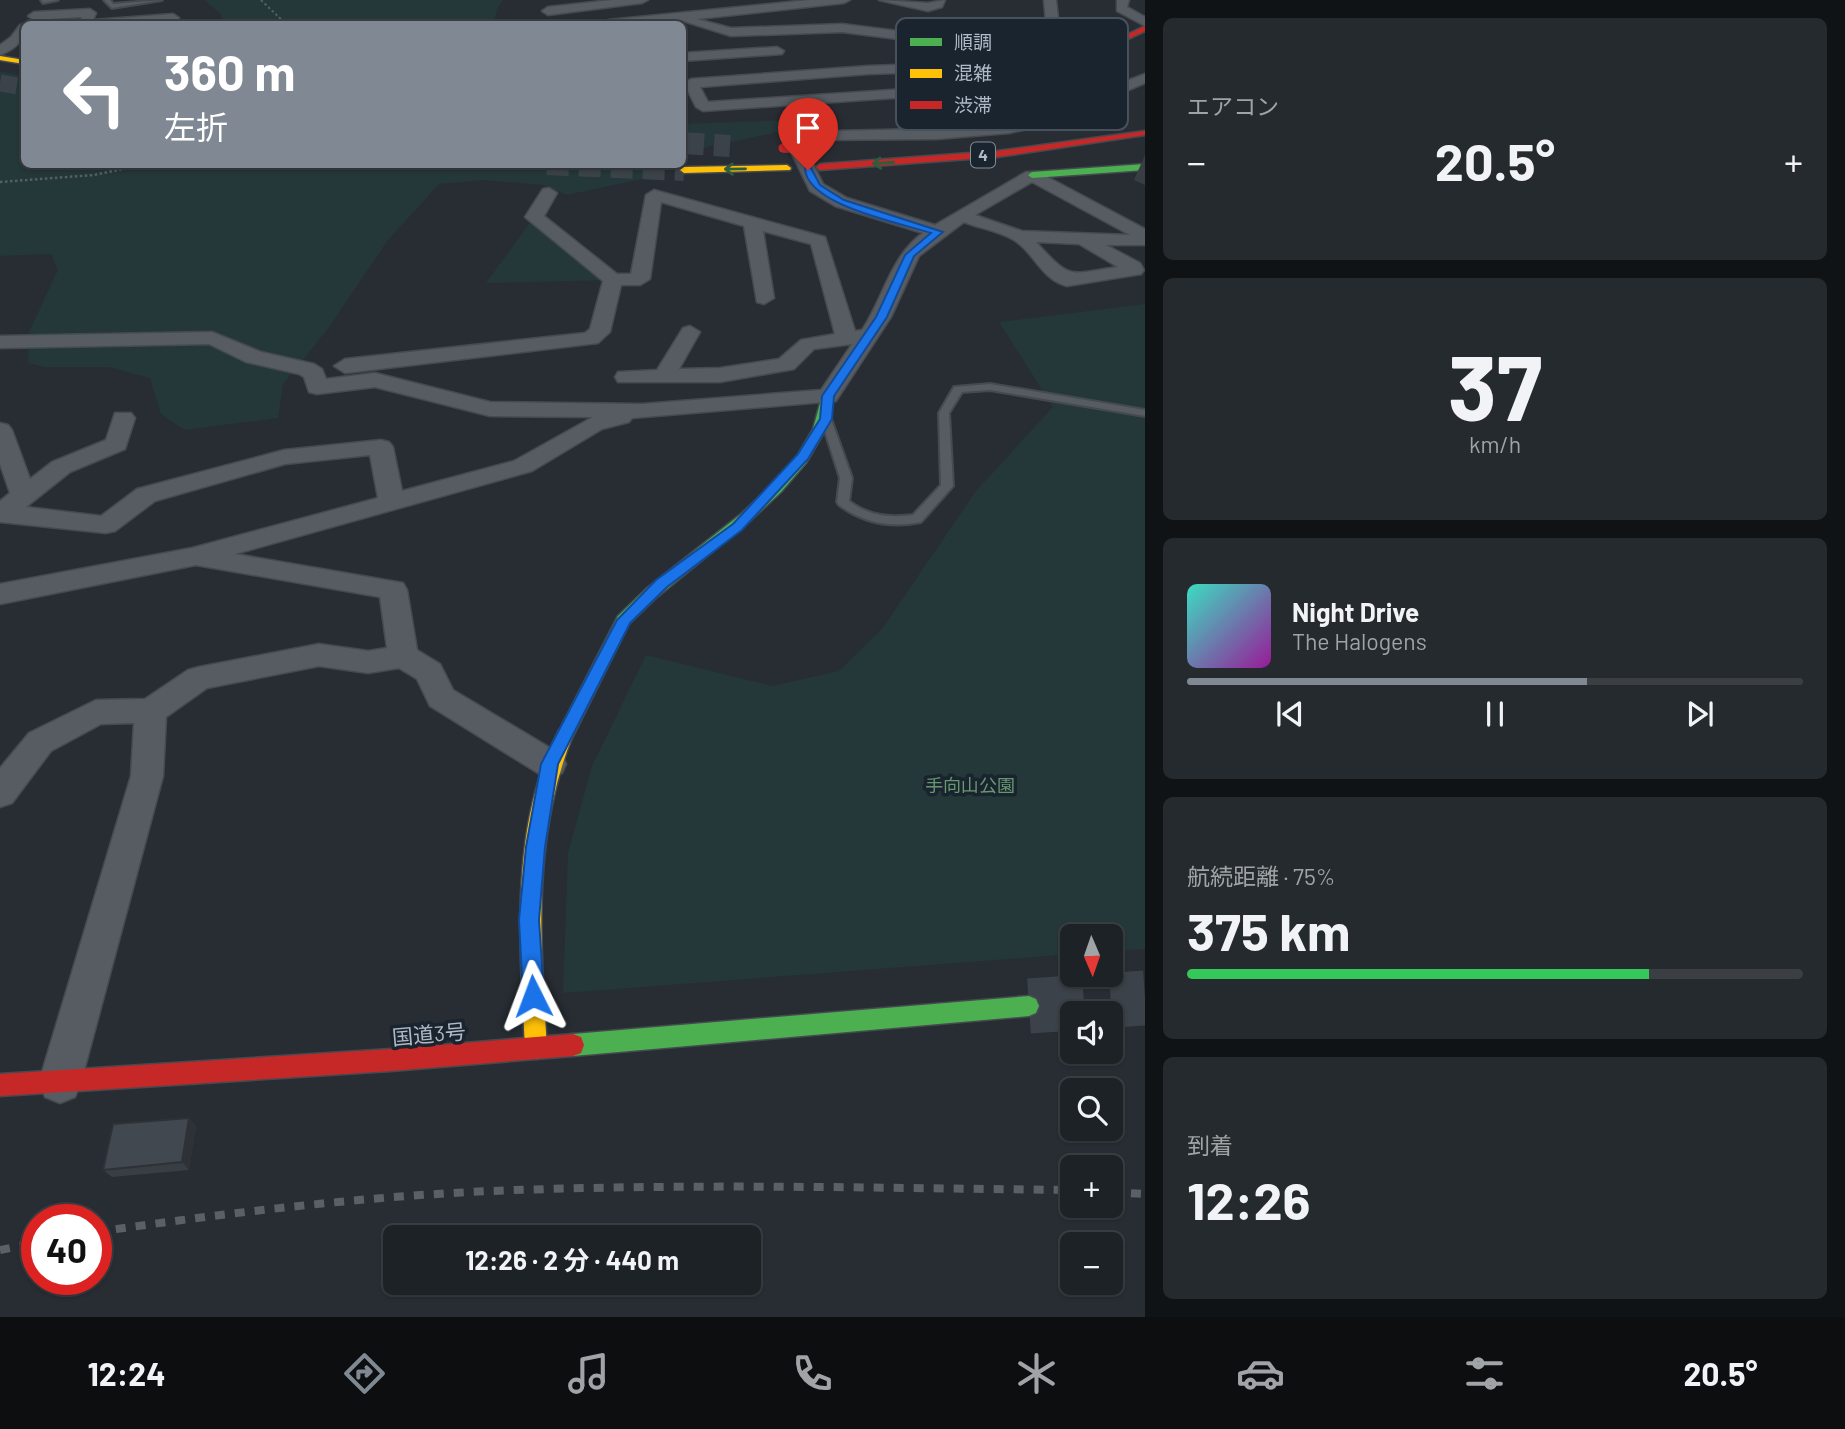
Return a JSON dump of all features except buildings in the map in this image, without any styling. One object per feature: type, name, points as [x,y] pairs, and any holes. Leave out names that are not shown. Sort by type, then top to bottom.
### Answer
[{"type":"main road","points":[[1128,36],[1145,28]]},
{"type":"main road","points":[[0,58],[21,62]]},
{"type":"main road","name":"4","points":[[777,147],[1004,144],[1103,130]]},
{"type":"main road","name":"4","points":[[684,170],[820,167],[961,157],[1073,145],[1145,133]]},
{"type":"main road","points":[[961,157],[1041,156]]},
{"type":"main road","points":[[1032,175],[1145,167]]},
{"type":"main road","points":[[536,1048],[529,920],[536,847],[550,764],[624,620],[661,584],[737,527],[803,456],[826,419],[828,396]]},
{"type":"main road","name":"国道3号","points":[[0,1085],[536,1048],[1029,1006]]},
{"type":"street","points":[[546,6],[642,0]]},
{"type":"street","points":[[654,21],[844,0]]},
{"type":"street","points":[[885,0],[928,7],[938,5],[939,0]]},
{"type":"street","points":[[1049,0],[1053,18]]},
{"type":"street","points":[[1123,0],[1121,8],[1145,22]]},
{"type":"street","points":[[31,21],[47,1]]},
{"type":"street","points":[[41,21],[90,13],[86,21]]},
{"type":"street","points":[[129,21],[173,18],[172,21]]},
{"type":"street","points":[[685,19],[739,33],[842,28],[896,35]]},
{"type":"street","points":[[0,51],[21,33]]},
{"type":"street","points":[[862,45],[896,43]]},
{"type":"street","points":[[686,57],[793,50]]},
{"type":"street","points":[[896,69],[691,83],[704,107],[896,94]]},
{"type":"street","points":[[1128,85],[1145,78]]},
{"type":"street","points":[[938,232],[841,202],[816,187],[791,135],[896,136],[987,130]]},
{"type":"street","points":[[0,342],[212,338],[254,357],[306,369],[314,374],[317,387],[374,380],[490,409],[642,411],[828,396],[854,353],[881,317],[910,255],[962,216],[1032,175],[1143,235],[1142,241],[1020,236],[962,216]]},
{"type":"street","points":[[549,193],[534,217],[613,280],[639,279],[654,195],[819,241],[847,339]]},
{"type":"street","points":[[751,221],[764,298]]},
{"type":"street","points":[[1020,236],[1055,274],[1067,280],[1134,270],[1081,239]]},
{"type":"street","points":[[314,374],[331,368],[591,339],[600,332],[613,280]]},
{"type":"street","points":[[664,376],[690,332]]},
{"type":"street","points":[[626,377],[720,375],[786,364],[808,344],[869,336]]},
{"type":"street","points":[[0,594],[192,556],[523,466],[594,424],[642,411]]},
{"type":"street","points":[[1,513],[61,467],[117,444],[123,418]]},
{"type":"street","points":[[0,430],[24,496]]},
{"type":"street","points":[[1,513],[106,525],[146,495],[284,457],[381,447],[391,502]]},
{"type":"street","points":[[192,556],[393,590],[403,656]]},
{"type":"street","points":[[0,793],[40,742],[96,712],[151,710],[199,678],[319,655],[368,662],[403,656],[429,672],[441,698],[550,764]]},
{"type":"street","points":[[60,1082],[147,776],[151,710]]},
{"type":"lane","points":[[107,0],[112,6],[159,0]]},
{"type":"lane","points":[[826,419],[846,478],[843,502],[858,515],[885,523],[917,519],[947,486],[944,413],[958,389],[990,387],[1145,413]]},
{"type":"path","points":[[261,0],[284,21]]},
{"type":"path","points":[[0,182],[94,175],[128,168]]},
{"type":"green space","points":[[204,0],[503,0],[497,9],[495,21],[220,21],[222,15]]},
{"type":"green space","points":[[0,71],[21,75],[21,168],[656,168],[642,179],[567,195],[543,185],[483,180],[439,184],[388,240],[327,330],[283,384],[278,418],[184,430],[161,414],[150,378],[109,367],[44,367],[28,363],[29,332],[58,270],[51,254],[0,256]]},
{"type":"green space","points":[[818,119],[821,123],[686,151],[686,124]]},
{"type":"green space","points":[[534,217],[613,280],[486,283]]},
{"type":"green space","name":"手向山公園","points":[[1145,304],[1145,949],[1124,950],[1124,924],[1060,924],[1060,955],[563,993],[568,853],[592,766],[646,655],[772,686],[839,671],[882,629],[976,491],[1053,407],[999,322]]},
{"type":"tunnel","points":[[0,83],[21,86]]},
{"type":"tunnel","points":[[686,143],[730,146]]},
{"type":"tunnel","points":[[638,168],[684,170]]},
{"type":"tunnel","points":[[1029,1006],[1145,998]]},
{"type":"railway","points":[[112,1230],[293,1207],[491,1191],[709,1187],[1060,1190]]},
{"type":"railway","points":[[1123,1193],[1145,1194]]},
{"type":"railway","points":[[0,1250],[21,1246]]},
{"type":"traffic: fast","points":[[1032,175],[1145,167]]},
{"type":"traffic: fast","points":[[565,735],[615,634],[627,616],[776,489],[801,460],[819,429],[828,396]]},
{"type":"traffic: fast","points":[[573,1045],[1029,1006]]},
{"type":"traffic: slow","points":[[0,58],[21,62]]},
{"type":"traffic: slow","points":[[684,170],[787,168]]},
{"type":"traffic: slow","points":[[536,1048],[531,930],[535,847],[551,770],[565,735]]},
{"type":"traffic: jam","points":[[1128,36],[1145,28]]},
{"type":"traffic: jam","points":[[820,167],[997,154],[1145,133]]},
{"type":"traffic: jam","points":[[783,148],[820,148]]},
{"type":"traffic: jam","points":[[0,1085],[391,1060],[573,1045]]},
{"type":"route","points":[[533,996],[529,920],[536,847],[550,764],[624,620],[661,584],[737,527],[803,456],[826,419],[828,396],[854,353],[881,317],[910,255],[918,245],[938,232],[841,202],[816,187],[808,170]]}]
